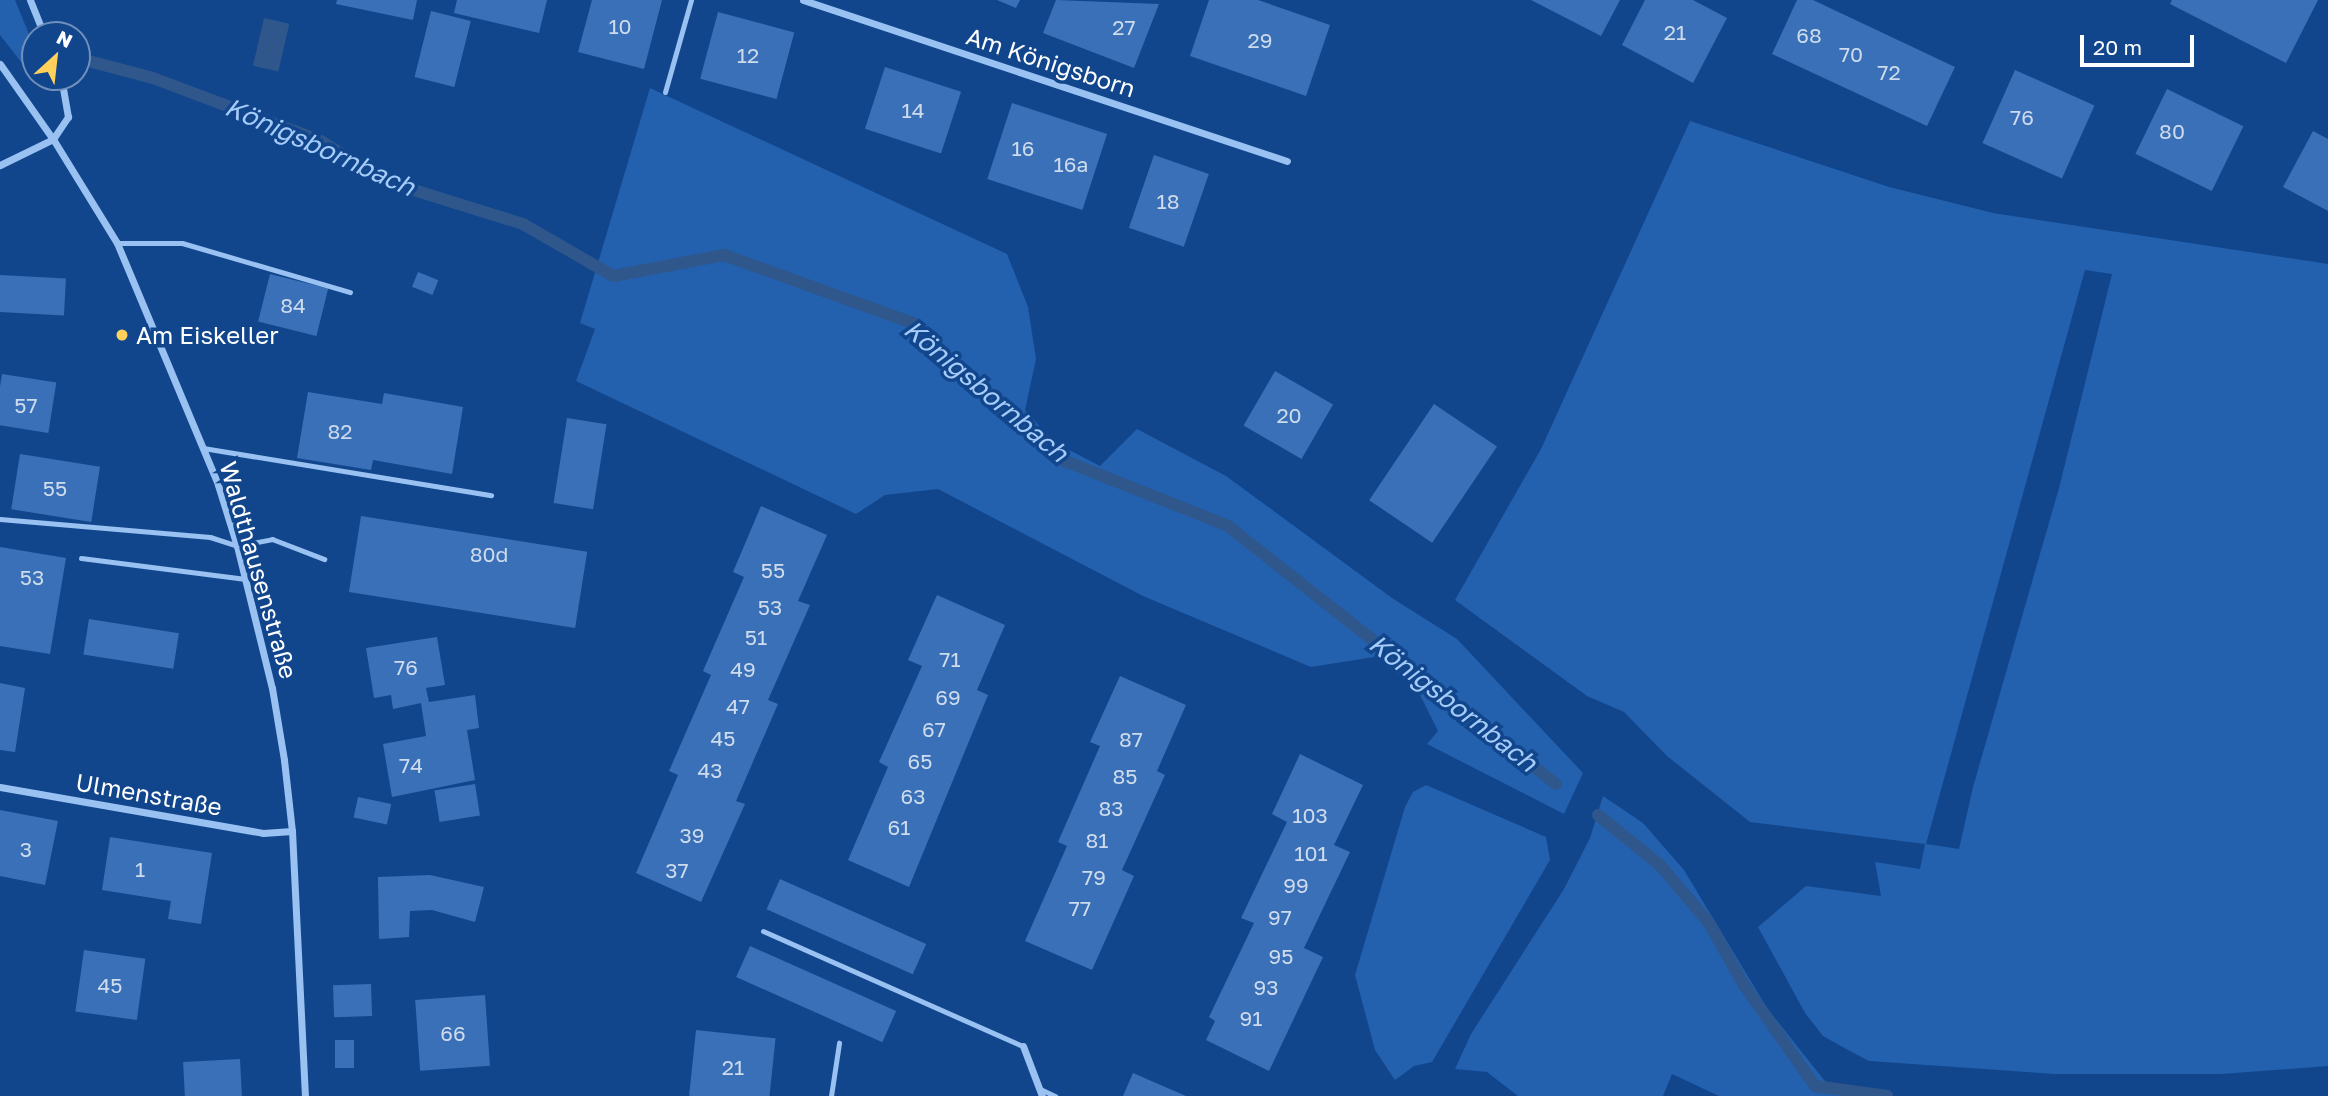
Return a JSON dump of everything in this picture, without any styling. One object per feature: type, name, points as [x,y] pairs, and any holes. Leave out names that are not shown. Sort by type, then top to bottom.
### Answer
[{"type":"street","points":[[30,0],[38,21]]},
{"type":"street","name":"Am Königsborn","points":[[803,0],[1287,162]]},
{"type":"street","name":"Waldthausenstraße","points":[[0,64],[53,139],[117,243],[203,448],[237,546],[272,688],[292,831],[305,1096]]},
{"type":"street","points":[[0,165],[53,139],[68,117],[63,91]]},
{"type":"street","name":"Ulmenstraße","points":[[0,787],[263,833],[292,831]]},
{"type":"street","points":[[1023,1046],[1041,1093]]},
{"type":"lane","points":[[665,92],[691,0]]},
{"type":"lane","points":[[117,243],[182,243],[350,292]]},
{"type":"lane","points":[[203,448],[491,495]]},
{"type":"lane","points":[[0,519],[210,537],[237,546],[272,539],[324,559]]},
{"type":"lane","points":[[80,558],[246,579]]},
{"type":"lane","points":[[763,931],[1023,1046]]},
{"type":"lane","points":[[831,1096],[839,1043]]},
{"type":"lane","points":[[1041,1093],[1055,1096]]},
{"type":"shaded area","points":[[0,0],[15,0],[24,21],[21,21],[21,62],[0,35]]},
{"type":"shaded area","points":[[264,18],[289,24],[278,72],[253,66]]},
{"type":"shaded area","points":[[650,88],[1007,254],[1028,307],[1036,359],[1025,410],[1054,442],[1100,466],[1137,429],[1226,476],[1392,598],[1457,639],[1583,773],[1564,814],[1427,744],[1438,731],[1418,691],[1374,657],[1311,667],[1143,596],[938,489],[885,495],[856,514],[576,381],[595,329],[580,323]]},
{"type":"shaded area","points":[[1690,121],[1889,187],[1993,213],[2328,264],[2328,1066],[2221,1074],[2055,1074],[1869,1061],[1823,1036],[1805,1013],[1758,927],[1806,886],[1881,896],[1875,862],[1920,869],[1925,844],[1750,822],[1667,756],[1624,712],[1587,696],[1455,600],[1541,449]],"holes":[[[2085,270],[2112,274],[2059,488],[1973,787],[1959,849],[1926,844]]]},
{"type":"shaded area","points":[[1426,785],[1546,837],[1550,860],[1432,1062],[1414,1066],[1395,1080],[1375,1050],[1355,975],[1405,807],[1413,792]]},
{"type":"shaded area","points":[[1603,796],[1643,823],[1684,870],[1767,1008],[1824,1080],[1850,1096],[1719,1096],[1672,1074],[1663,1096],[1518,1096],[1487,1072],[1455,1069],[1471,1034],[1564,889],[1590,838]]},
{"type":"building","points":[[337,0],[417,0],[413,20],[336,4]]},
{"type":"building","points":[[457,0],[547,0],[539,33],[454,13]]},
{"type":"building","points":[[592,0],[662,0],[644,69],[578,52]]},
{"type":"building","points":[[997,0],[1020,0],[1016,8]]},
{"type":"building","points":[[1056,0],[1159,4],[1134,68],[1043,33]]},
{"type":"building","points":[[1209,0],[1258,0],[1330,25],[1306,96],[1190,56]]},
{"type":"building","points":[[1531,0],[1620,0],[1601,36]]},
{"type":"building","points":[[1645,0],[1693,0],[1727,18],[1693,83],[1622,45]]},
{"type":"building","points":[[1797,0],[1813,0],[1955,67],[1927,126],[1772,54]]},
{"type":"building","points":[[2172,0],[2318,0],[2286,63],[2170,4]]},
{"type":"building","points":[[431,11],[471,21],[454,87],[415,77]]},
{"type":"building","points":[[718,12],[794,32],[776,99],[700,79]]},
{"type":"building","points":[[885,67],[961,92],[941,154],[865,129]]},
{"type":"building","points":[[2015,70],[2094,105],[2062,178],[1982,143]]},
{"type":"building","points":[[2167,89],[2243,126],[2212,191],[2135,154]]},
{"type":"building","points":[[1012,103],[1107,134],[1082,210],[987,179]]},
{"type":"building","points":[[2313,131],[2328,139],[2328,211],[2283,187]]},
{"type":"building","points":[[1154,155],[1209,174],[1184,247],[1129,228]]},
{"type":"building","points":[[418,272],[438,280],[432,295],[412,287]]},
{"type":"building","points":[[270,274],[328,289],[316,336],[258,322]]},
{"type":"building","points":[[0,275],[66,278],[64,315],[0,312]]},
{"type":"building","points":[[1275,371],[1333,404],[1302,459],[1244,426]]},
{"type":"building","points":[[2,374],[56,383],[48,433],[0,425]]},
{"type":"building","points":[[308,392],[382,404],[384,393],[463,407],[452,474],[373,460],[371,470],[297,458]]},
{"type":"building","points":[[1434,404],[1497,446],[1432,543],[1369,500]]},
{"type":"building","points":[[567,418],[607,424],[593,509],[554,503]]},
{"type":"building","points":[[20,454],[100,467],[91,522],[11,509]]},
{"type":"building","points":[[761,506],[827,535],[798,601],[810,605],[768,700],[778,704],[736,801],[745,804],[701,902],[636,873],[678,775],[669,771],[711,675],[703,671],[744,577],[733,572]]},
{"type":"building","points":[[361,516],[587,552],[575,628],[349,592]]},
{"type":"building","points":[[0,547],[66,558],[50,654],[0,646]]},
{"type":"building","points":[[937,595],[1005,625],[977,690],[988,695],[909,887],[848,860],[888,767],[879,762],[922,666],[908,660]]},
{"type":"building","points":[[89,619],[179,633],[173,669],[83,655]]},
{"type":"building","points":[[437,637],[445,685],[426,688],[429,702],[475,695],[479,728],[467,730],[475,780],[392,797],[383,744],[426,736],[421,703],[393,709],[391,695],[374,698],[366,648]]},
{"type":"building","points":[[1120,676],[1186,705],[1157,771],[1165,775],[1122,870],[1134,876],[1092,970],[1025,941],[1067,846],[1058,842],[1100,746],[1090,742]]},
{"type":"building","points":[[0,683],[25,688],[15,752],[0,750]]},
{"type":"building","points":[[1300,754],[1363,785],[1334,845],[1350,852],[1304,948],[1323,957],[1269,1071],[1206,1040],[1215,1021],[1209,1017],[1254,923],[1241,918],[1287,822],[1272,814]]},
{"type":"building","points":[[475,784],[480,816],[440,822],[435,790]]},
{"type":"building","points":[[358,797],[391,804],[387,825],[354,818]]},
{"type":"building","points":[[0,810],[58,821],[45,885],[0,876]]},
{"type":"building","points":[[110,837],[212,853],[201,924],[168,919],[171,901],[102,890]]},
{"type":"building","points":[[430,875],[484,887],[475,922],[432,910],[410,911],[409,937],[379,939],[378,877]]},
{"type":"building","points":[[780,879],[926,944],[913,974],[767,909]]},
{"type":"building","points":[[750,946],[896,1011],[882,1042],[736,977]]},
{"type":"building","points":[[84,950],[145,959],[137,1020],[75,1011]]},
{"type":"building","points":[[371,984],[372,1016],[334,1017],[333,985]]},
{"type":"building","points":[[485,995],[490,1066],[420,1071],[415,1000]]},
{"type":"building","points":[[696,1030],[776,1038],[770,1096],[689,1096]]},
{"type":"building","points":[[335,1040],[354,1040],[354,1068],[335,1068]]},
{"type":"building","points":[[240,1059],[242,1096],[185,1096],[183,1062]]},
{"type":"building","points":[[1133,1073],[1186,1096],[1123,1096]]},
{"type":"waterway","name":"Königsbornbach","points":[[91,62],[153,78],[321,141],[385,181],[523,224],[613,276],[724,255],[913,323],[979,388],[1065,461],[1228,526],[1556,784]]},
{"type":"waterway","name":"Königsbornbach","points":[[1598,815],[1660,865],[1709,923],[1744,985],[1815,1086],[1887,1096]]},
{"type":"place","name":"Am Eiskeller","points":[[122,335]]}]
